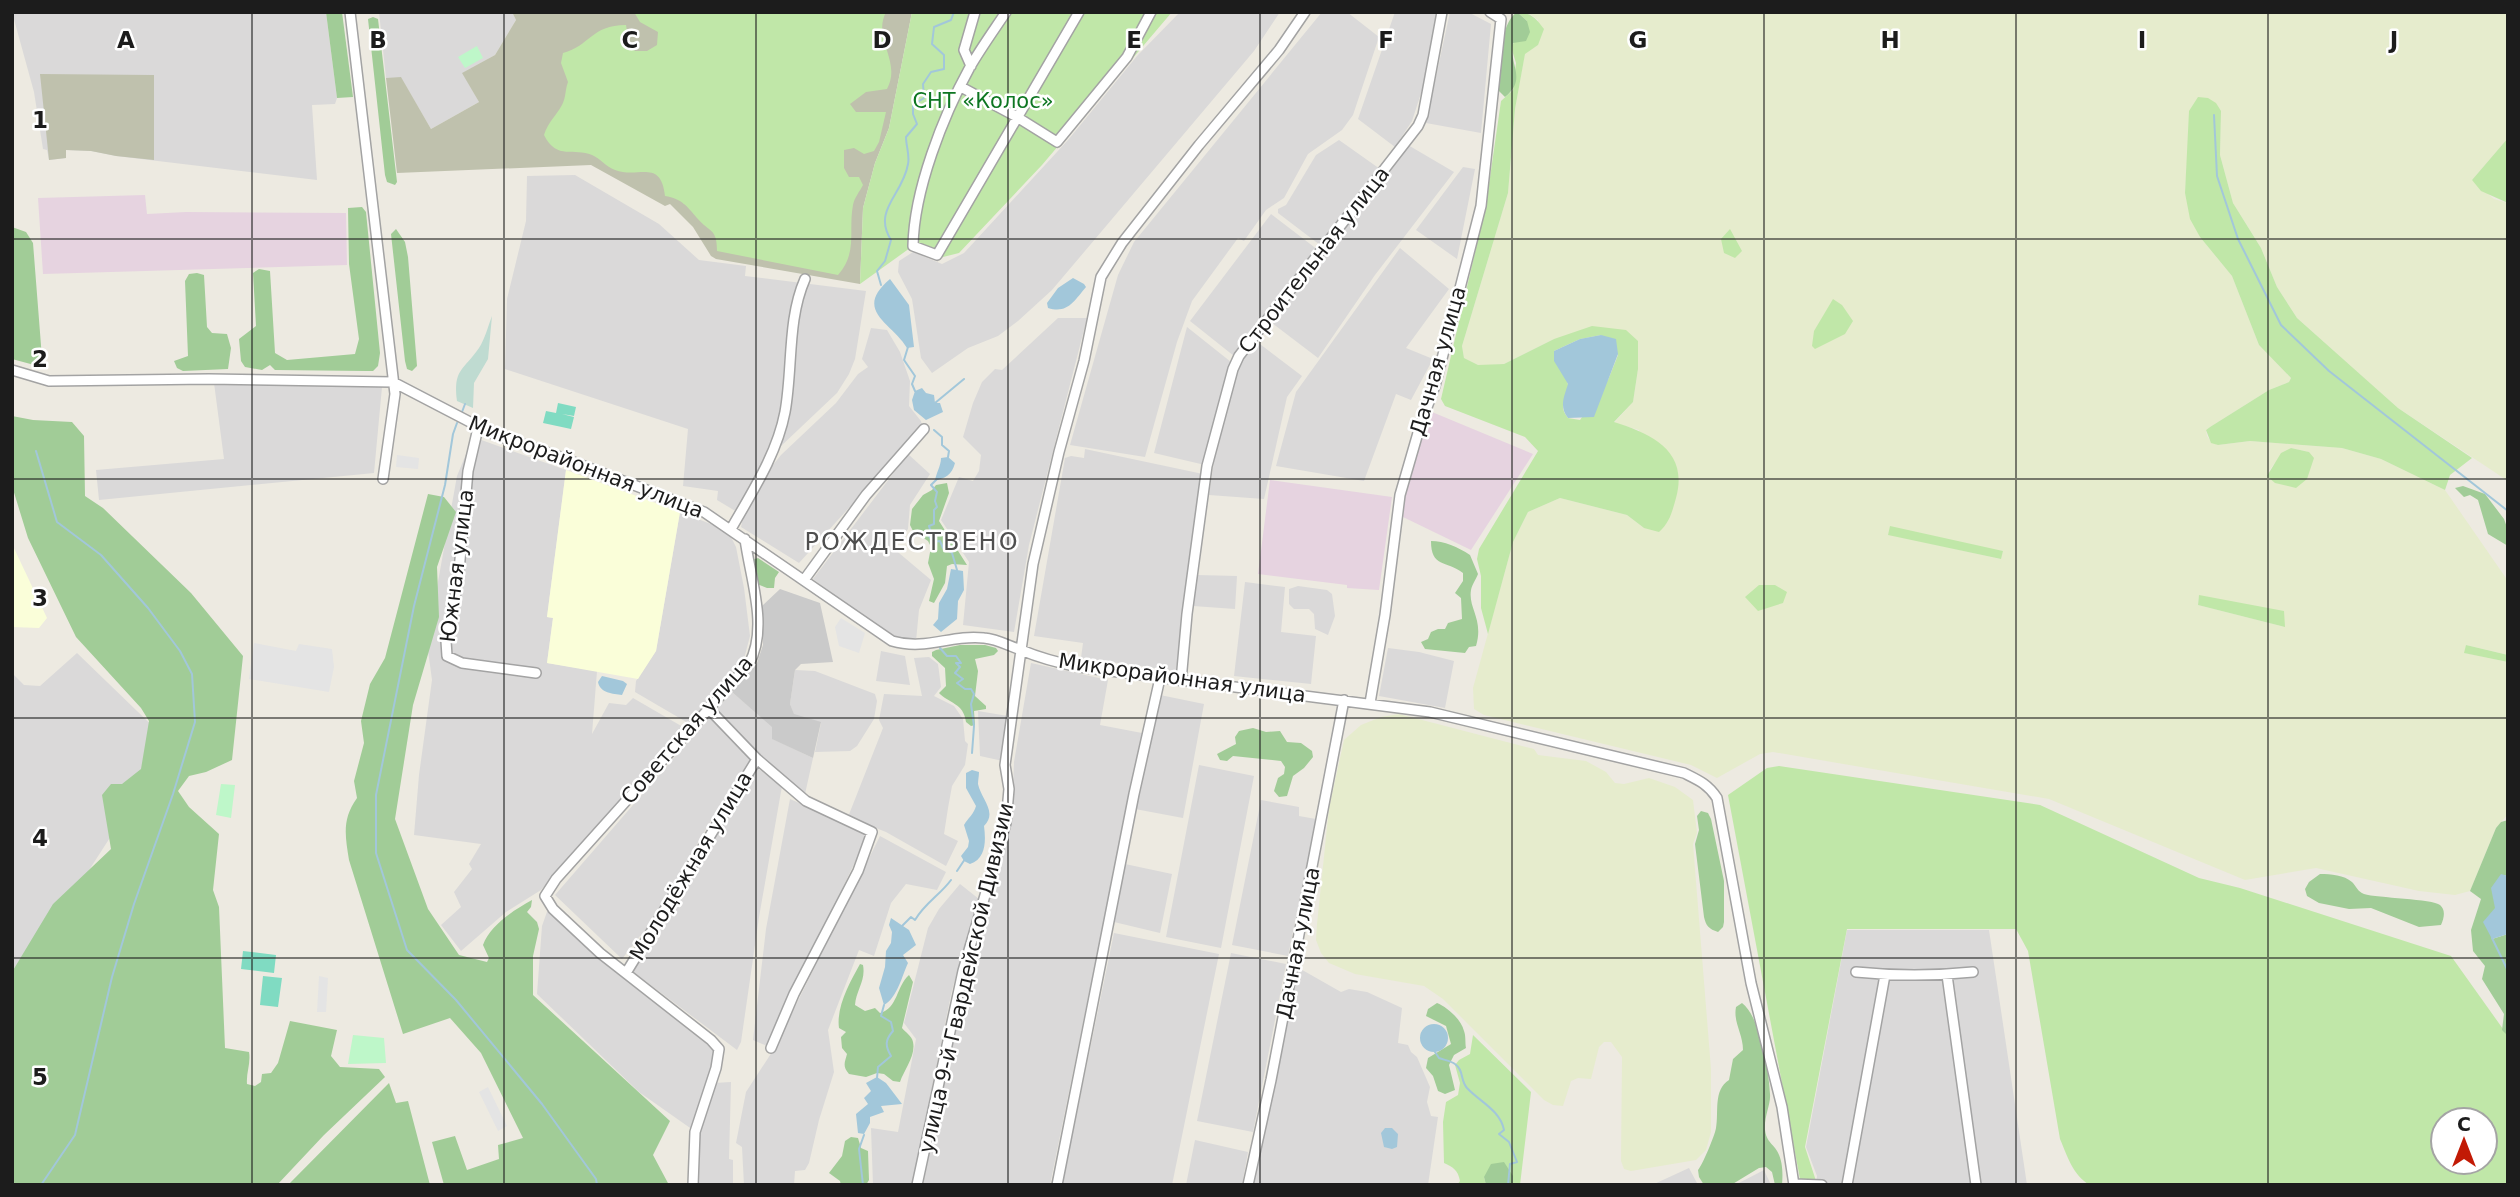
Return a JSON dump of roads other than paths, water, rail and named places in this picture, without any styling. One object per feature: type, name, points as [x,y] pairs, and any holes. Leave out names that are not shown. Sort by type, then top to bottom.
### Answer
[{"type":"street","points":[[350,12],[395,394],[383,479]]},
{"type":"street","points":[[971,66],[964,50],[975,12]]},
{"type":"street","points":[[1006,12],[971,66],[932,154],[914,221],[913,246],[937,255],[1079,12]]},
{"type":"street","points":[[961,87],[1057,142],[1127,57],[1151,12]]},
{"type":"street","name":"улица 9-й Гвардейской Дивизии","points":[[917,1185],[963,971],[1006,823],[1009,789],[1005,765],[1033,564],[1084,361],[1101,277],[1122,243],[1199,145],[1279,51],[1305,12]]},
{"type":"street","name":"Строительная улица","points":[[1181,681],[1207,466],[1233,369],[1239,356],[1418,126],[1423,115],[1442,12]]},
{"type":"street","name":"Дачная улица","points":[[1370,703],[1385,615],[1400,495],[1420,426],[1436,386],[1481,206],[1501,19],[1490,12]]},
{"type":"street","points":[[731,529],[778,438],[785,412],[797,299],[805,279]]},
{"type":"street","points":[[12,370],[49,381],[209,379],[393,382]]},
{"type":"street","name":"Микрорайонная улица","points":[[393,382],[478,428],[704,512],[892,641],[908,646],[983,638],[1050,661],[1079,667],[1370,703],[1445,715],[1684,773],[1711,789],[1717,798],[1756,1004],[1778,1088],[1794,1185]]},
{"type":"street","name":"Южная улица","points":[[478,428],[468,471],[458,582],[446,641],[447,656],[462,663],[536,673]]},
{"type":"street","points":[[804,580],[866,495],[924,429]]},
{"type":"street","name":"Советская улица","points":[[545,896],[556,879],[749,664],[757,645],[755,605],[745,539]]},
{"type":"street","points":[[1057,1185],[1134,794],[1160,678]]},
{"type":"street","name":"Дачная улица","points":[[1248,1185],[1344,700]]},
{"type":"street","points":[[709,709],[757,759],[806,801],[872,832],[858,871],[794,994],[771,1048]]},
{"type":"street","name":"Молодёжная улица","points":[[626,973],[757,759]]},
{"type":"street","name":"Молодёжная улица","points":[[545,896],[553,909],[600,953],[719,1049],[716,1068],[695,1132],[693,1185]]},
{"type":"street","points":[[1856,972],[1885,975],[1947,975],[1973,972]]},
{"type":"street","points":[[1847,1185],[1885,975]]},
{"type":"street","points":[[1947,975],[1976,1185]]},
{"type":"street","points":[[1794,1185],[1822,1185]]},
{"type":"waterway","points":[[881,285],[877,271],[885,261],[891,240],[885,220],[908,164],[906,137],[917,124],[913,105],[924,98],[923,84],[931,72],[944,69],[944,55],[932,44],[934,27],[951,20],[954,12]]},
{"type":"waterway","points":[[2214,115],[2217,176],[2238,239],[2281,325],[2329,371],[2508,511]]},
{"type":"waterway","points":[[908,347],[904,360],[915,376],[912,384],[915,391]]},
{"type":"waterway","points":[[935,403],[964,379]]},
{"type":"waterway","points":[[462,412],[465,404]]},
{"type":"waterway","points":[[457,423],[445,485],[414,606],[376,795],[376,853],[407,950],[456,1000],[542,1104],[596,1179],[597,1185]]},
{"type":"waterway","points":[[934,430],[942,437],[942,445],[949,451],[948,457]]},
{"type":"waterway","points":[[36,451],[57,522],[101,555],[148,608],[180,651],[192,674],[195,722],[112,977],[75,1135],[41,1185]]},
{"type":"waterway","points":[[936,480],[931,485],[937,492],[937,507],[934,510],[934,524],[929,526],[929,536],[933,542],[940,541],[943,548],[952,553],[957,570]]},
{"type":"waterway","points":[[940,648],[947,656],[956,656],[961,663],[956,663],[960,667],[955,673],[963,679],[957,683],[965,689],[971,689],[974,694],[971,704],[974,726],[972,753]]},
{"type":"waterway","points":[[957,871],[965,859]]},
{"type":"waterway","points":[[900,928],[911,917],[915,920],[951,880]]},
{"type":"waterway","points":[[2492,938],[2508,971]]},
{"type":"waterway","points":[[877,1078],[878,1067],[891,1056],[887,1043],[893,1031],[891,1022],[881,1016],[884,1005]]},
{"type":"waterway","points":[[1435,1052],[1439,1058],[1458,1066],[1467,1088],[1494,1112],[1502,1123],[1504,1130],[1499,1134],[1509,1142],[1517,1162],[1510,1164],[1508,1185]]},
{"type":"waterway","points":[[863,1185],[859,1149],[864,1135]]},
{"type":"district","name":"РОЖДЕСТВЕНО","points":[[912,542]]},
{"type":"park label","name":"СНТ «Колос»","points":[[983,101]]}]
